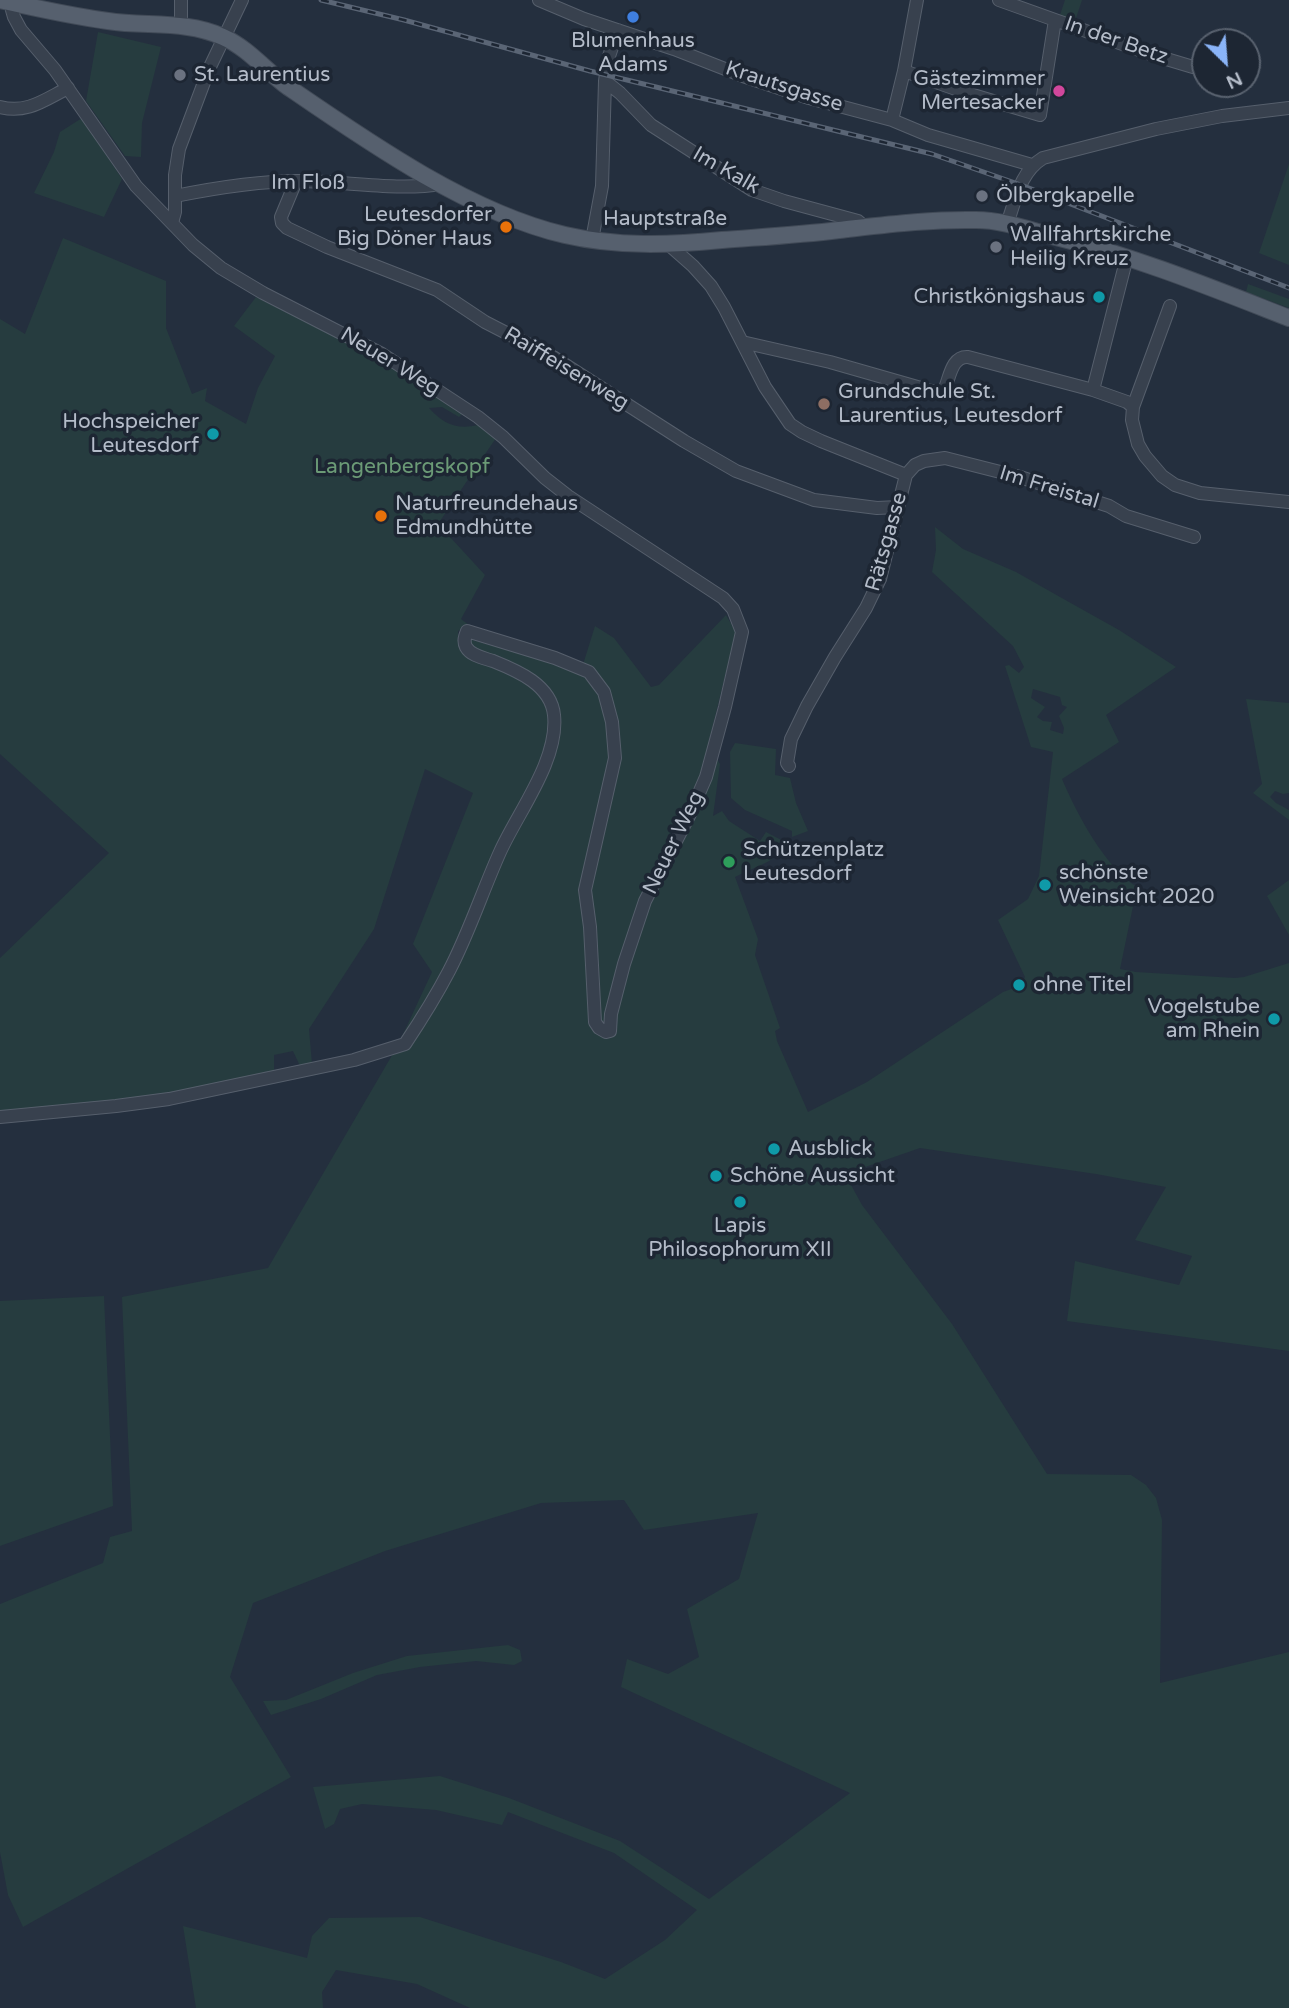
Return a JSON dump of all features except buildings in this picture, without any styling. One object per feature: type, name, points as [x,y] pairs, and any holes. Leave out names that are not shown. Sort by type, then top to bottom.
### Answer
[{"type":"main road","name":"Hauptstraße","points":[[6,2],[108,22],[181,26],[224,37],[331,117],[398,159],[442,184],[527,224],[549,231],[592,240],[668,244],[865,227],[991,220],[1127,257],[1289,318]]},
{"type":"street","points":[[181,0],[181,26]]},
{"type":"street","points":[[172,223],[179,149],[209,69],[242,0]]},
{"type":"street","name":"Krautsgasse","points":[[539,0],[584,19],[769,85],[892,120],[928,135],[1032,165]]},
{"type":"street","points":[[892,120],[917,0]]},
{"type":"street","name":"In der Betz","points":[[999,0],[1191,66]]},
{"type":"street","name":"Neuer Weg","points":[[0,1117],[169,1099],[354,1060],[405,1044],[449,970],[500,851],[540,773],[554,734],[551,701],[539,684],[507,667],[473,654],[466,648],[464,640],[467,631],[555,658],[589,672],[604,692],[612,722],[615,758],[585,890],[590,927],[595,1022],[598,1028],[610,1031],[611,1014],[621,976],[645,901],[706,777],[742,632],[733,609],[718,594],[568,496],[478,417],[382,354],[263,293],[222,268],[193,245],[136,186],[68,88],[21,30],[6,2]]},
{"type":"street","points":[[904,71],[973,96],[1040,115],[1055,20]]},
{"type":"street","points":[[592,240],[603,186],[605,81],[608,59],[618,30]]},
{"type":"street","name":"Im Kalk","points":[[605,81],[651,125],[752,190],[858,221],[865,227]]},
{"type":"street","points":[[0,107],[19,110],[28,108],[68,88]]},
{"type":"street","points":[[1007,224],[1023,179],[1032,165],[1043,158],[1156,128],[1289,108]]},
{"type":"street","name":"Im Floß","points":[[175,196],[252,184],[296,181],[412,186],[442,184]]},
{"type":"street","name":"Raiffeisenweg","points":[[296,181],[281,217],[287,228],[327,247],[437,290],[485,322],[553,357],[736,471],[814,500],[877,508],[898,507]]},
{"type":"street","name":"Rätsgasse","points":[[668,244],[711,286],[765,387],[790,424],[811,436],[906,475],[880,579],[791,739],[787,763],[789,766]]},
{"type":"street","points":[[1093,390],[1127,257]]},
{"type":"street","points":[[1170,306],[1133,407],[1132,420],[1138,444],[1145,456],[1162,476],[1175,485],[1200,493],[1289,502]]},
{"type":"street","points":[[742,342],[830,362],[928,391],[942,391],[957,359],[968,356],[1093,390],[1127,402],[1133,407]]},
{"type":"street","name":"Im Freistal","points":[[906,475],[924,461],[945,458],[1020,477],[1109,506],[1126,516],[1194,537]]},
{"type":"green space","points":[[1065,0],[1082,0],[1074,24],[1059,18]]},
{"type":"green space","points":[[98,32],[161,47],[142,123],[141,157],[125,156],[86,101]]},
{"type":"green space","points":[[82,118],[122,179],[104,217],[34,193],[54,152],[60,132]]},
{"type":"green space","points":[[1289,164],[1289,265],[1259,253]]},
{"type":"green space","name":"Langenbergskopf","points":[[63,238],[166,281],[166,328],[192,394],[207,388],[205,401],[246,424],[258,388],[275,356],[234,326],[256,297],[391,365],[463,413],[459,417],[442,407],[429,408],[445,422],[463,427],[478,425],[496,438],[438,524],[485,575],[461,619],[469,625],[458,631],[458,636],[581,671],[595,626],[614,638],[651,687],[659,685],[726,615],[736,632],[708,745],[720,764],[713,816],[722,811],[729,821],[760,841],[766,832],[789,844],[771,860],[735,877],[758,939],[755,955],[780,1028],[775,1031],[777,1041],[808,1112],[867,1082],[1003,992],[1020,986],[1025,977],[998,920],[1028,899],[1039,876],[1053,752],[1031,747],[1005,666],[1009,665],[1019,673],[1024,667],[1013,646],[932,572],[936,550],[935,527],[963,549],[1016,572],[1119,630],[1176,667],[1106,715],[1119,742],[1062,779],[1075,808],[1103,853],[1125,878],[1137,887],[1120,969],[1235,978],[1289,963],[1289,1351],[1067,1321],[1075,1261],[1179,1285],[1192,1256],[1135,1240],[1166,1187],[920,1148],[845,1174],[862,1205],[952,1324],[1047,1474],[1131,1475],[1146,1485],[1156,1498],[1162,1520],[1160,1683],[1289,1652],[1289,2008],[470,2008],[417,1984],[336,1970],[322,1992],[323,2008],[196,2008],[183,1926],[307,1958],[312,1936],[329,1918],[420,1917],[561,1962],[605,1979],[665,1940],[697,1910],[614,1853],[508,1812],[502,1825],[436,1810],[362,1804],[340,1809],[334,1824],[325,1829],[313,1787],[440,1776],[509,1798],[620,1841],[709,1899],[850,1793],[621,1687],[627,1659],[668,1674],[699,1657],[687,1609],[739,1579],[758,1513],[644,1530],[624,1500],[541,1503],[385,1551],[253,1603],[230,1677],[291,1777],[23,1927],[8,1895],[0,1852],[0,1604],[103,1563],[110,1537],[132,1531],[122,1297],[268,1268],[398,1045],[432,972],[413,944],[473,793],[425,769],[374,929],[309,1029],[312,1064],[160,1096],[0,1112],[0,958],[109,853],[0,754],[0,319],[25,334]],"holes":[[[1033,689],[1060,697],[1062,705],[1067,707],[1059,716],[1064,728],[1063,734],[1050,730],[1052,722],[1037,717],[1045,707],[1031,698]],[[293,1051],[300,1066],[274,1071],[274,1055]]]},
{"type":"green space","points":[[1248,284],[1289,299],[1289,308],[1246,292]]},
{"type":"green space","points":[[1246,699],[1289,703],[1289,793],[1275,791],[1270,797],[1289,810],[1289,820],[1253,793],[1262,784]]},
{"type":"green space","points":[[735,743],[776,749],[775,775],[790,778],[796,803],[808,831],[792,837],[792,831],[745,810],[731,798],[730,752]]},
{"type":"green space","points":[[1289,880],[1289,935],[1267,896]]},
{"type":"green space","points":[[104,1296],[113,1506],[0,1546],[0,1301]]},
{"type":"green space","points":[[508,1645],[520,1650],[522,1661],[514,1665],[476,1661],[377,1675],[321,1699],[271,1715],[263,1701],[286,1700],[353,1673],[407,1656]]},
{"type":"railway","points":[[321,0],[590,71],[932,154],[1021,185],[1289,288]]},
{"type":"place","name":"Blumenhaus Adams","points":[[633,17]]},
{"type":"place","name":"St. Laurentius","points":[[180,75]]},
{"type":"place","name":"Gästezimmer Mertesacker","points":[[1059,91]]},
{"type":"place","name":"Ölbergkapelle","points":[[982,196]]},
{"type":"place","name":"Leutesdorfer Big Döner Haus","points":[[506,227]]},
{"type":"place","name":"Wallfahrtskirche Heilig Kreuz","points":[[996,247]]},
{"type":"place","name":"Christkönigshaus","points":[[1099,297]]},
{"type":"place","name":"Grundschule St. Laurentius, Leutesdorf","points":[[824,404]]},
{"type":"place","name":"Hochspeicher Leutesdorf","points":[[213,434]]},
{"type":"place","name":"Naturfreundehaus Edmundhütte","points":[[381,516]]},
{"type":"place","name":"Schützenplatz Leutesdorf","points":[[729,862]]},
{"type":"place","name":"schönste Weinsicht 2020","points":[[1045,885]]},
{"type":"place","name":"ohne Titel","points":[[1019,985]]},
{"type":"place","name":"Vogelstube am Rhein","points":[[1274,1019]]},
{"type":"place","name":"Ausblick","points":[[774,1149]]},
{"type":"place","name":"Schöne Aussicht","points":[[716,1176]]},
{"type":"place","name":"Lapis Philosophorum XII","points":[[740,1202]]}]
